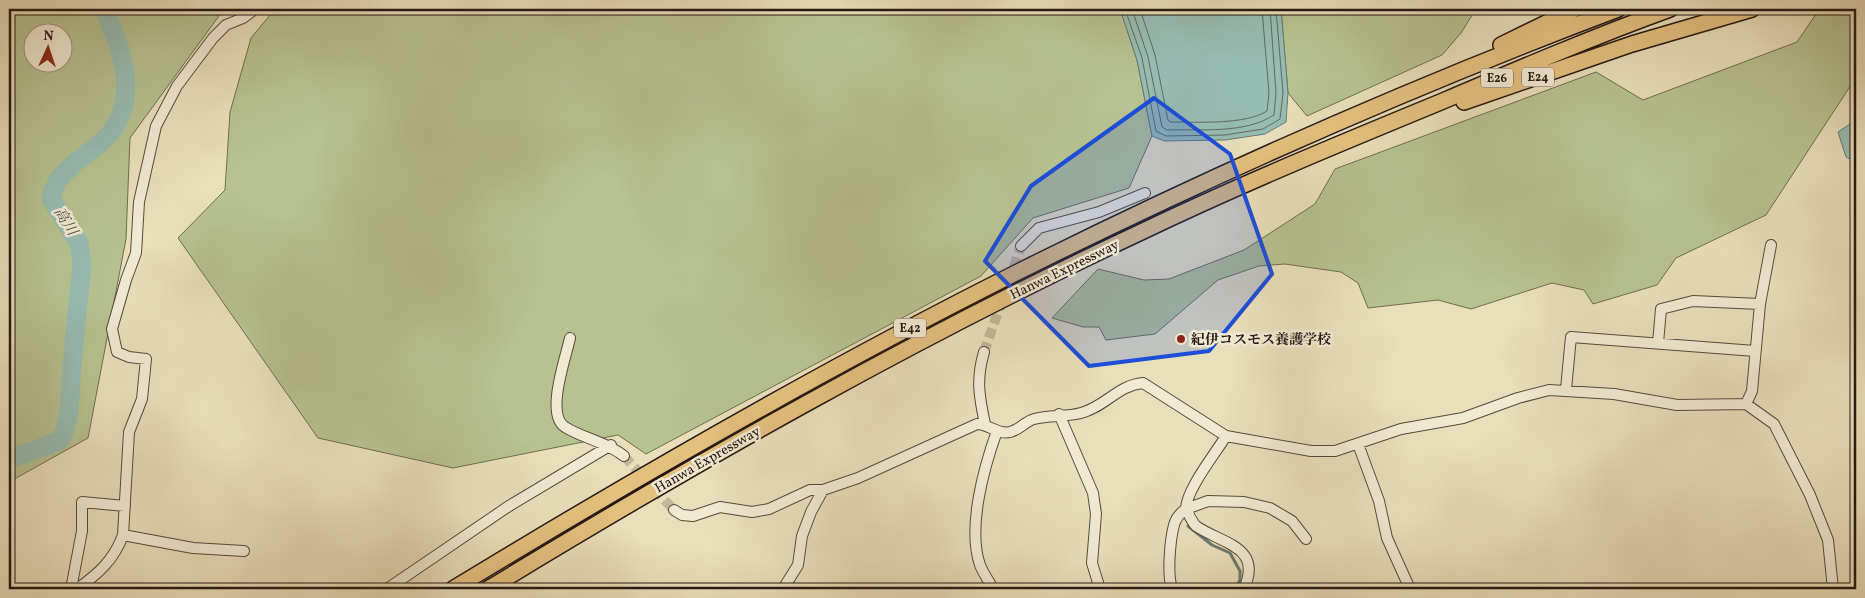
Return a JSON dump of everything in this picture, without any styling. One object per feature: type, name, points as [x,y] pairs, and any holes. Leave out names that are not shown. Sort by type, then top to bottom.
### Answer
[{"type":"highway","points":[[1385,102],[1575,9]]},
{"type":"highway","name":"Hanwa Expressway","points":[[453,589],[674,456],[942,311],[1129,217],[1385,102],[1618,9]]},
{"type":"highway","name":"Hanwa Expressway","points":[[488,589],[701,462],[910,347],[1138,233],[1325,150],[1670,9]]},
{"type":"highway","name":"E24","points":[[1325,150],[1632,44],[1752,9]]},
{"type":"street","points":[[78,589],[100,572],[117,551],[123,535],[129,432],[142,399],[146,359],[129,357],[117,352],[112,329],[136,253],[139,202],[154,134],[177,86],[213,38],[226,25],[243,18],[255,9]]},
{"type":"street","points":[[1021,246],[1039,228],[1098,212],[1145,193]]},
{"type":"street","points":[[1746,404],[1752,391],[1760,304],[1771,245]]},
{"type":"street","points":[[1658,342],[1661,309],[1693,301],[1760,304]]},
{"type":"street","points":[[1566,389],[1571,337],[1658,342],[1755,351]]},
{"type":"street","points":[[570,338],[556,403],[556,417],[564,426],[611,445],[624,456]]},
{"type":"street","points":[[984,352],[978,373],[979,394],[985,424]]},
{"type":"street","points":[[674,510],[682,515],[693,516],[720,507],[752,512],[769,509],[810,490],[823,490],[858,478],[977,424],[985,424],[997,431],[1010,432],[1032,420],[1059,414],[1080,413],[1104,403],[1130,384],[1143,383],[1226,436],[1311,451],[1335,451],[1400,429],[1463,418],[1518,398],[1549,390],[1566,389],[1614,394],[1677,405],[1746,404],[1774,424],[1810,495],[1828,540],[1833,589]]},
{"type":"street","points":[[1059,414],[1093,493],[1096,514],[1092,563],[1100,589]]},
{"type":"street","points":[[993,589],[980,564],[976,535],[981,488],[997,431]]},
{"type":"street","points":[[1226,436],[1204,473],[1192,487],[1186,500],[1186,510],[1195,525],[1234,545],[1248,560],[1250,576],[1244,589]]},
{"type":"street","points":[[1358,444],[1379,502],[1387,538],[1410,589]]},
{"type":"street","points":[[387,589],[509,506],[611,445]]},
{"type":"street","points":[[783,589],[798,565],[808,520],[823,490]]},
{"type":"street","points":[[1172,589],[1169,580],[1174,525],[1178,514],[1208,501],[1244,502],[1270,508],[1292,521],[1306,540]]},
{"type":"street","points":[[71,589],[82,531],[82,502],[124,506]]},
{"type":"street","points":[[123,535],[194,548],[244,551]]},
{"type":"highlighted area","points":[[1154,98],[1230,154],[1272,274],[1209,351],[1089,366],[985,261],[1031,186]]},
{"type":"green space","points":[[9,9],[224,9],[130,138],[126,239],[88,438],[9,482]]},
{"type":"green space","points":[[275,9],[1120,9],[1137,60],[1152,136],[1129,188],[1033,218],[981,276],[646,454],[618,435],[453,468],[318,438],[178,238],[225,190],[230,112],[251,38]]},
{"type":"green space","points":[[1281,9],[1476,9],[1461,33],[1442,55],[1307,116],[1288,93]]},
{"type":"green space","points":[[1824,9],[1856,9],[1856,82],[1851,85],[1766,215],[1676,258],[1657,285],[1593,304],[1584,290],[1552,283],[1471,309],[1438,300],[1368,308],[1358,283],[1341,272],[1285,264],[1259,266],[1218,280],[1155,334],[1106,340],[1099,327],[1083,327],[1052,318],[1098,269],[1144,280],[1169,279],[1244,250],[1315,204],[1335,169],[1596,72],[1643,100],[1797,42],[1816,14]]},
{"type":"water","points":[[1120,9],[1281,9],[1288,93],[1286,122],[1265,134],[1225,140],[1164,141],[1152,136],[1137,60]]},
{"type":"water","points":[[1856,120],[1856,162],[1846,157],[1838,132]]},
{"type":"waterway","name":"高川","points":[[9,459],[59,441],[64,433],[69,412],[82,265],[79,243],[51,199],[54,188],[60,178],[76,162],[106,138],[121,115],[126,85],[124,69],[121,53],[104,9]]},
{"type":"waterway","points":[[1188,526],[1212,545],[1230,553],[1240,571],[1240,580],[1235,589]]},
{"type":"tunnel","points":[[984,352],[1021,246]]},
{"type":"tunnel","points":[[624,456],[674,510]]},
{"type":"place","name":"紀伊コスモス養護学校","points":[[1181,339]]}]
